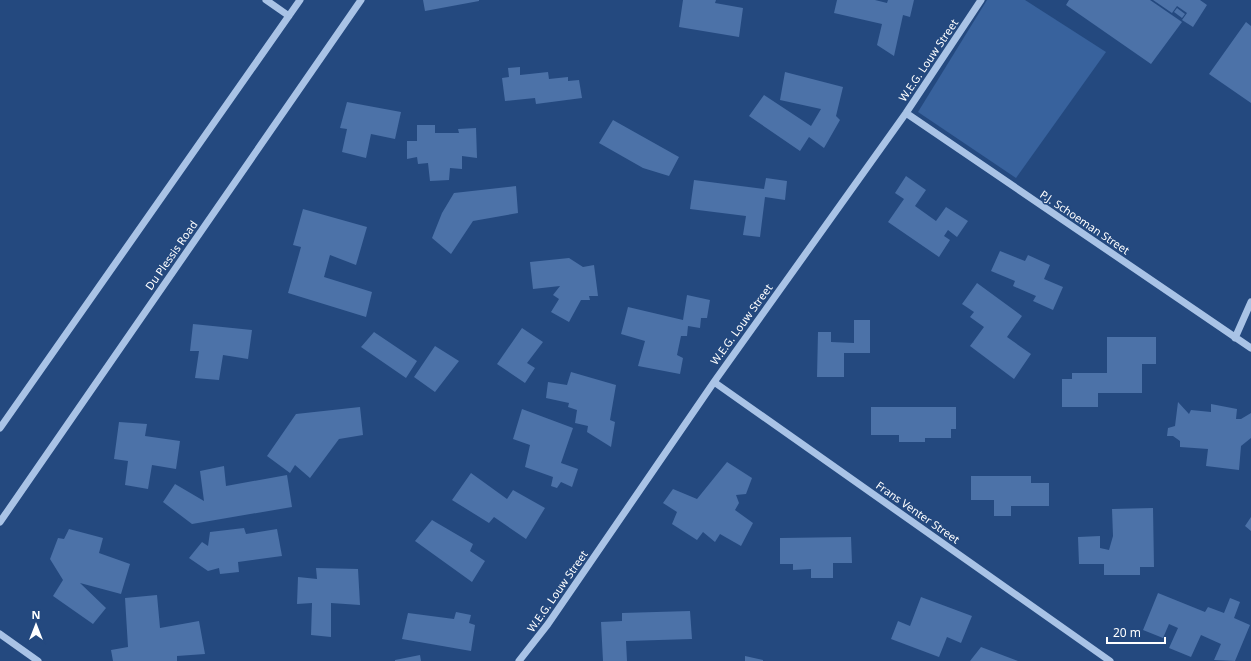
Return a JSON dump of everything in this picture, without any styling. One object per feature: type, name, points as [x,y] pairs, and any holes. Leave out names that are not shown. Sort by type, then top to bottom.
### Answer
[{"type":"street","points":[[266,0],[289,16]]},
{"type":"street","points":[[0,428],[300,0]]},
{"type":"street","name":"Du Plessis Road","points":[[0,522],[360,0]]},
{"type":"street","name":"W.E.G. Louw Street","points":[[519,661],[548,624],[714,382],[906,113],[981,0]]},
{"type":"street","name":"P.J. Schoeman Street","points":[[906,113],[1251,348]]},
{"type":"street","points":[[1235,338],[1251,302]]},
{"type":"street","name":"Frans Venter Street","points":[[714,382],[1110,661]]},
{"type":"street","points":[[0,634],[38,661]]},
{"type":"shaded area","points":[[987,0],[1025,0],[1106,52],[1016,178],[918,112]]},
{"type":"building","points":[[423,0],[479,0],[479,1],[425,11]]},
{"type":"building","points":[[683,0],[716,0],[715,3],[743,8],[739,37],[679,27]]},
{"type":"building","points":[[837,0],[875,0],[887,3],[888,0],[914,0],[910,17],[903,15],[894,56],[877,45],[882,24],[834,13]]},
{"type":"building","points":[[1069,0],[1150,0],[1182,22],[1151,64],[1066,5]]},
{"type":"building","points":[[1153,0],[1200,0],[1207,5],[1193,27],[1182,20],[1187,13],[1177,6],[1172,13]]},
{"type":"building","points":[[1177,8],[1185,14],[1182,18],[1174,12]]},
{"type":"building","points":[[1246,22],[1251,26],[1251,103],[1209,74]]},
{"type":"building","points":[[520,67],[520,75],[548,72],[549,79],[568,77],[568,81],[579,80],[582,98],[536,104],[535,98],[505,101],[502,78],[509,77],[508,68]]},
{"type":"building","points":[[785,72],[843,87],[836,116],[840,120],[824,148],[809,137],[800,151],[749,116],[764,95],[811,126],[821,109],[780,100]]},
{"type":"building","points":[[347,102],[401,112],[395,139],[371,134],[366,158],[342,152],[347,129],[340,128]]},
{"type":"building","points":[[613,120],[679,157],[669,176],[643,168],[599,143]]},
{"type":"building","points":[[417,125],[435,125],[435,133],[459,133],[458,129],[476,128],[477,158],[462,156],[462,169],[450,168],[449,180],[430,181],[428,163],[418,164],[417,157],[407,159],[407,141],[417,141]]},
{"type":"building","points":[[906,176],[926,190],[915,206],[936,221],[946,207],[968,221],[957,237],[948,230],[944,236],[950,240],[939,257],[888,222],[904,199],[895,193]]},
{"type":"building","points":[[766,178],[787,181],[785,200],[765,197],[760,237],[743,235],[746,216],[690,209],[694,180],[764,189]]},
{"type":"building","points":[[516,186],[518,213],[473,221],[451,254],[432,238],[442,213],[454,193]]},
{"type":"building","points":[[303,209],[367,227],[356,265],[330,255],[324,277],[372,292],[366,317],[288,293],[301,247],[293,245]]},
{"type":"building","points":[[1000,251],[1025,261],[1028,255],[1050,265],[1044,279],[1063,287],[1053,310],[1033,301],[1036,296],[1013,286],[1015,281],[991,271]]},
{"type":"building","points":[[569,258],[583,267],[594,265],[598,296],[589,296],[590,300],[581,300],[569,322],[551,312],[559,299],[553,295],[560,286],[533,289],[530,262]]},
{"type":"building","points":[[977,283],[1022,316],[1007,337],[1031,354],[1014,379],[970,346],[984,327],[970,317],[974,312],[962,304]]},
{"type":"building","points":[[687,295],[710,300],[707,318],[701,318],[700,328],[688,326],[687,336],[681,336],[677,355],[683,358],[680,374],[638,366],[645,341],[621,334],[628,307],[683,320]]},
{"type":"building","points":[[854,320],[870,320],[870,353],[844,353],[844,377],[817,377],[818,332],[831,332],[831,342],[854,343]]},
{"type":"building","points":[[193,324],[252,330],[248,359],[223,355],[219,380],[195,378],[199,351],[190,351]]},
{"type":"building","points":[[522,328],[543,342],[527,363],[535,368],[525,383],[497,364]]},
{"type":"building","points":[[374,332],[417,361],[406,378],[361,347]]},
{"type":"building","points":[[1107,337],[1156,337],[1156,364],[1142,364],[1142,393],[1098,393],[1098,407],[1062,407],[1062,379],[1072,379],[1072,373],[1107,373]]},
{"type":"building","points":[[435,346],[459,361],[435,392],[414,377]]},
{"type":"building","points":[[571,372],[616,385],[610,420],[615,422],[611,447],[587,432],[588,426],[575,423],[577,410],[568,407],[569,403],[546,398],[548,382],[567,385]]},
{"type":"building","points":[[1178,402],[1189,414],[1191,410],[1211,412],[1211,404],[1237,409],[1236,419],[1241,419],[1251,413],[1251,438],[1241,446],[1239,470],[1206,466],[1208,449],[1180,447],[1180,441],[1173,436],[1167,436],[1168,428],[1175,426]]},
{"type":"building","points":[[360,407],[363,435],[339,439],[310,478],[295,465],[290,473],[267,456],[296,414]]},
{"type":"building","points":[[871,407],[956,407],[956,429],[951,429],[951,438],[925,438],[925,442],[899,442],[899,435],[871,435]]},
{"type":"building","points":[[522,409],[573,428],[561,463],[578,469],[572,487],[561,482],[557,488],[551,486],[553,477],[525,467],[530,445],[513,439]]},
{"type":"building","points":[[119,422],[147,424],[145,436],[180,441],[176,469],[152,465],[148,489],[125,485],[128,461],[114,459]]},
{"type":"building","points":[[727,462],[752,478],[746,494],[736,495],[739,503],[735,510],[753,523],[741,546],[720,534],[715,542],[703,532],[697,540],[672,524],[677,512],[663,503],[673,489],[697,499]]},
{"type":"building","points":[[224,466],[226,486],[287,475],[292,507],[192,524],[163,502],[175,484],[204,501],[200,471]]},
{"type":"building","points":[[471,473],[507,499],[513,490],[545,508],[526,539],[494,517],[489,523],[452,500]]},
{"type":"building","points":[[971,476],[1031,476],[1031,483],[1049,483],[1049,506],[1011,506],[1011,516],[994,516],[994,500],[971,500]]},
{"type":"building","points":[[1153,508],[1154,567],[1140,567],[1140,575],[1104,575],[1104,564],[1079,564],[1078,537],[1100,536],[1100,548],[1109,550],[1113,536],[1112,509]]},
{"type":"building","points":[[1251,517],[1251,531],[1245,526]]},
{"type":"building","points":[[432,520],[473,544],[470,551],[485,561],[472,582],[415,541]]},
{"type":"building","points":[[244,528],[246,534],[277,529],[282,556],[238,562],[239,572],[220,574],[219,568],[208,571],[189,558],[202,542],[208,546],[210,532]]},
{"type":"building","points":[[69,529],[103,538],[99,553],[130,564],[121,594],[80,583],[106,608],[93,624],[53,596],[63,580],[50,559],[58,538],[64,539]]},
{"type":"building","points":[[851,537],[852,563],[833,563],[833,578],[811,578],[811,569],[793,570],[793,564],[780,564],[780,538]]},
{"type":"building","points":[[316,568],[358,569],[360,605],[331,603],[331,637],[311,635],[312,603],[297,604],[298,577],[317,579]]},
{"type":"building","points":[[1158,593],[1205,612],[1208,607],[1224,613],[1230,598],[1240,602],[1234,618],[1250,625],[1235,661],[1214,660],[1221,644],[1201,635],[1191,657],[1169,648],[1178,628],[1169,624],[1163,638],[1143,630]]},
{"type":"building","points":[[157,595],[160,628],[199,621],[205,654],[177,656],[177,661],[113,661],[111,650],[128,647],[125,598]]},
{"type":"building","points":[[921,597],[972,616],[961,643],[947,637],[939,657],[891,639],[898,621],[910,626]]},
{"type":"building","points":[[690,611],[692,639],[626,641],[627,661],[603,661],[601,622],[622,621],[622,613]]},
{"type":"building","points":[[456,612],[471,615],[469,623],[475,625],[471,651],[402,639],[408,613],[454,619]]},
{"type":"building","points":[[981,647],[1018,661],[970,661]]},
{"type":"building","points":[[420,655],[421,661],[395,661],[395,660]]},
{"type":"building","points":[[745,656],[763,660],[763,661],[745,661]]}]
